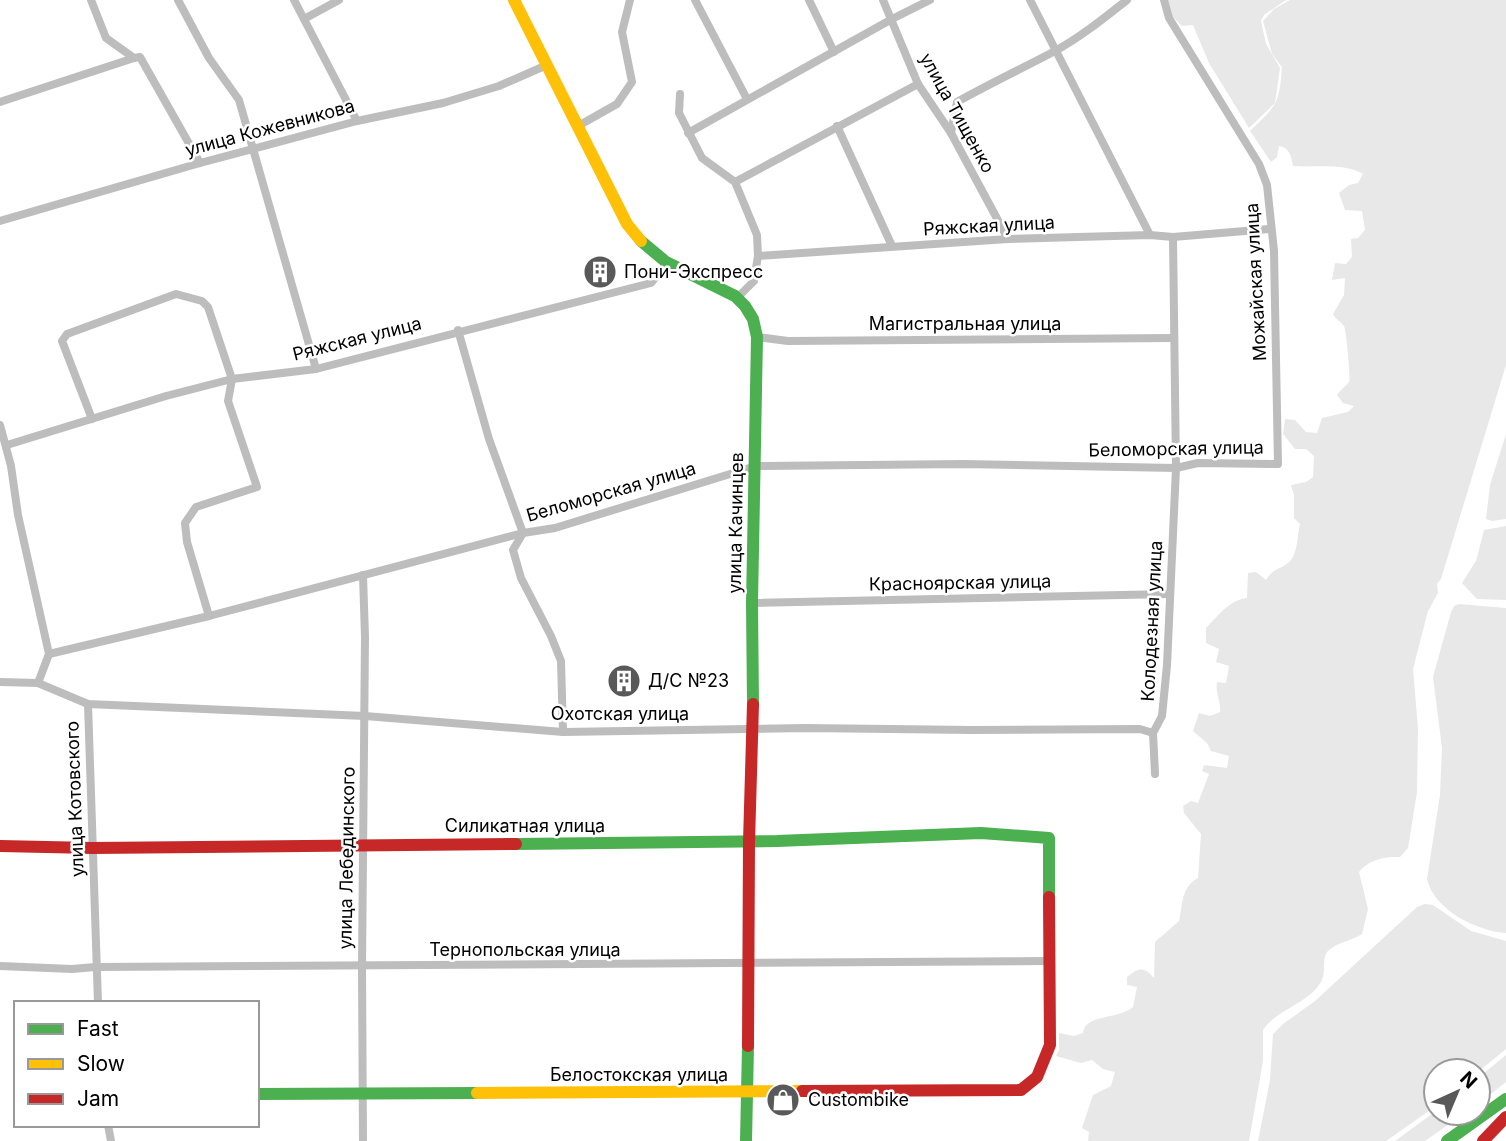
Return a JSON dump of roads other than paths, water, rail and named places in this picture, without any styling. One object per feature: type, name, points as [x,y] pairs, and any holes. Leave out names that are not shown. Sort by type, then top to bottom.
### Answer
[{"type":"main road","points":[[514,0],[627,225],[644,245],[667,263],[738,298]]},
{"type":"main road","name":"улица Качинцев","points":[[738,298],[748,307],[755,321],[757,337],[746,1141]]},
{"type":"main road","name":"Силикатная улица","points":[[0,846],[92,848],[749,842],[981,833],[1049,838],[1050,961]]},
{"type":"main road","name":"Белостокская улица","points":[[259,1094],[1021,1090],[1034,1083],[1042,1071],[1050,1045],[1050,961]]},
{"type":"main road","points":[[1447,1141],[1506,1099]]},
{"type":"main road","points":[[1482,1141],[1506,1117]]},
{"type":"street","points":[[91,0],[106,38],[134,58]]},
{"type":"street","points":[[178,0],[209,58],[239,100],[316,369]]},
{"type":"street","points":[[294,0],[356,121]]},
{"type":"street","points":[[304,19],[339,0]]},
{"type":"street","points":[[578,126],[617,104],[632,82],[622,32],[630,0]]},
{"type":"street","points":[[695,0],[747,99]]},
{"type":"street","points":[[809,0],[834,52]]},
{"type":"street","name":"улица Тищенко","points":[[883,0],[918,84],[951,133],[1008,239]]},
{"type":"street","points":[[688,132],[930,0]]},
{"type":"street","points":[[1030,0],[1150,234]]},
{"type":"street","points":[[951,133],[957,102],[1056,51],[1127,0]]},
{"type":"street","name":"Можайская улица","points":[[1164,0],[1169,18],[1259,164],[1266,185],[1273,251],[1278,464]]},
{"type":"street","points":[[0,102],[140,57],[200,163]]},
{"type":"street","name":"улица Кожевникова","points":[[0,221],[254,148],[466,96],[499,86],[547,65]]},
{"type":"street","points":[[735,182],[918,84]]},
{"type":"street","points":[[680,94],[679,113],[702,158],[735,182],[757,235],[758,256],[754,281],[738,298]]},
{"type":"street","points":[[837,126],[892,246]]},
{"type":"street","name":"Ряжская улица","points":[[758,256],[1008,239],[1150,234],[1173,237],[1269,229]]},
{"type":"street","name":"Колодезная улица","points":[[1155,774],[1153,733],[1162,716],[1167,665],[1176,468],[1173,237]]},
{"type":"street","name":"Ряжская улица","points":[[6,445],[232,379],[316,369],[458,330],[651,283],[667,263]]},
{"type":"street","points":[[92,419],[62,341],[67,334],[176,294],[202,301],[208,307],[232,379],[228,401],[257,487],[196,506],[185,523],[187,542],[209,616]]},
{"type":"street","points":[[458,330],[489,439],[523,533],[513,550],[521,579],[561,661],[563,732]]},
{"type":"street","name":"Магистральная улица","points":[[757,337],[788,341],[1173,338]]},
{"type":"street","points":[[0,425],[48,654],[38,683],[0,682]]},
{"type":"street","name":"Беломорская улица","points":[[48,654],[209,616],[523,533],[555,528],[755,466],[964,464],[1176,468],[1198,463],[1278,464]]},
{"type":"street","name":"улица Лебединского","points":[[363,575],[363,1141]]},
{"type":"street","name":"Красноярская улица","points":[[752,603],[1169,594]]},
{"type":"street","name":"улица Котовского","points":[[38,683],[88,704],[98,1001]]},
{"type":"street","name":"Охотская улица","points":[[88,704],[365,716],[563,732],[1140,729],[1153,733]]},
{"type":"street","name":"Тернопольская улица","points":[[0,967],[72,969],[1050,961]]},
{"type":"place","name":"Пони-Экспресс","points":[[600,272]]},
{"type":"place","name":"Д/С №23","points":[[624,681]]},
{"type":"place","name":"Custombike","points":[[783,1100]]}]
